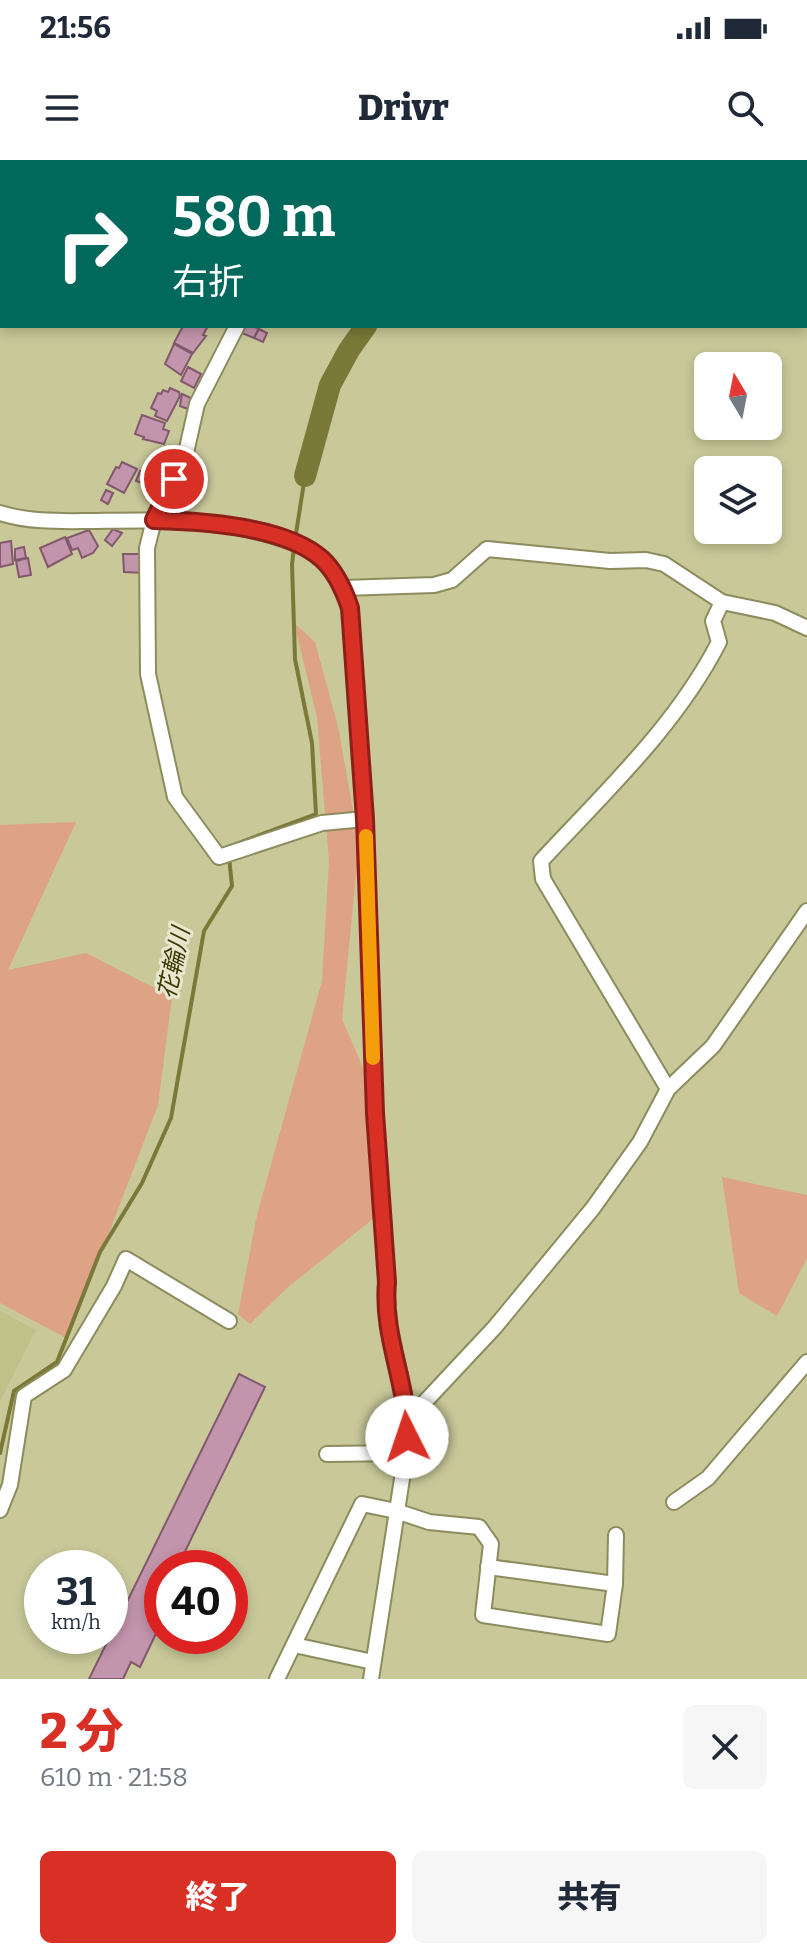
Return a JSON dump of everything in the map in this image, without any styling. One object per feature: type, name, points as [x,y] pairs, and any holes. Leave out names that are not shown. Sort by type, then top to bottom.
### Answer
[{"type":"street","points":[[236,328],[197,404],[185,457],[154,520],[147,548],[148,674],[175,797],[219,857],[322,823],[365,819]]},
{"type":"street","points":[[0,513],[45,521],[204,521],[250,529],[289,541],[321,558],[343,588],[350,608],[365,819],[375,1113],[387,1282],[385,1308],[407,1421],[406,1453],[371,1679]]},
{"type":"street","points":[[343,588],[434,585],[452,580],[487,549],[610,561],[646,560],[664,564],[722,602],[775,613],[807,628]]},
{"type":"street","points":[[668,1089],[543,879],[541,861],[660,732],[702,675],[719,642],[713,621],[722,602]]},
{"type":"street","points":[[407,1421],[495,1327],[593,1208],[640,1142],[668,1089],[713,1046],[807,911]]},
{"type":"street","points":[[0,1510],[10,1485],[24,1396],[64,1370],[114,1286],[126,1259],[229,1321]]},
{"type":"street","points":[[674,1502],[708,1478],[807,1362]]},
{"type":"street","points":[[327,1454],[406,1453]]},
{"type":"street","points":[[277,1679],[362,1504],[429,1522],[479,1527],[491,1544],[483,1615],[608,1634],[615,1584],[616,1535]]},
{"type":"street","points":[[488,1567],[615,1584]]},
{"type":"street","points":[[294,1645],[373,1662]]},
{"type":"shaded area","points":[[294,623],[315,642],[338,727],[359,843],[342,1019],[367,1077],[374,1218],[287,1288],[250,1324],[238,1314],[257,1215],[322,981],[329,861],[317,717]]},
{"type":"shaded area","points":[[76,822],[8,970],[86,953],[172,997],[158,1105],[68,1339],[0,1303],[0,825]]},
{"type":"shaded area","points":[[722,1177],[807,1195],[807,1258],[777,1316],[739,1293]]},
{"type":"shaded area","points":[[0,1311],[36,1330],[0,1401]]},
{"type":"building","points":[[182,328],[207,328],[203,335],[206,336],[193,353],[174,343]]},
{"type":"building","points":[[245,328],[259,328],[254,338],[242,333]]},
{"type":"building","points":[[259,329],[267,333],[263,342],[254,338]]},
{"type":"building","points":[[174,344],[192,354],[181,375],[165,364]]},
{"type":"building","points":[[188,367],[201,374],[194,388],[181,381]]},
{"type":"building","points":[[170,388],[179,392],[180,396],[167,421],[155,416],[157,411],[151,408],[158,393],[161,394],[163,390],[168,392]]},
{"type":"building","points":[[182,394],[193,399],[188,409],[180,406]]},
{"type":"building","points":[[142,415],[165,423],[163,429],[169,431],[164,444],[135,434]]},
{"type":"building","points":[[122,462],[137,469],[124,493],[107,484]]},
{"type":"building","points":[[140,471],[155,476],[153,482],[149,481],[148,485],[136,481]]},
{"type":"building","points":[[106,490],[113,493],[108,504],[101,500]]},
{"type":"building","points":[[113,529],[122,533],[112,546],[105,540]]},
{"type":"building","points":[[89,530],[98,546],[93,553],[82,558],[78,548],[72,550],[67,538]]},
{"type":"building","points":[[65,537],[72,554],[48,567],[40,548]]},
{"type":"building","points":[[11,541],[13,564],[0,567],[0,543]]},
{"type":"building","points":[[24,547],[26,558],[15,560],[15,549]]},
{"type":"building","points":[[123,554],[144,554],[145,573],[124,572]]},
{"type":"building","points":[[28,558],[31,575],[19,577],[16,561]]},
{"type":"building","points":[[239,1374],[265,1387],[186,1550],[152,1550]]},
{"type":"building","points":[[144,1567],[146,1654],[140,1667],[131,1662],[123,1679],[89,1679],[101,1654],[128,1654],[128,1600]]},
{"type":"waterway","name":"花輪川","points":[[305,476],[330,385],[365,328]]},
{"type":"waterway","name":"花輪川","points":[[295,540],[305,476]]},
{"type":"waterway","name":"花輪川","points":[[0,1453],[14,1391],[57,1362],[100,1252],[142,1183],[171,1118],[204,931],[232,886],[228,847],[316,814],[312,743],[295,659],[294,548]]},
{"type":"slow traffic","points":[[366,836],[373,1058]]},
{"type":"route","points":[[174,479],[154,520],[204,521],[250,529],[289,541],[321,558],[340,583],[350,608],[365,819],[375,1113],[387,1282],[385,1308],[403,1390],[407,1437]]}]
